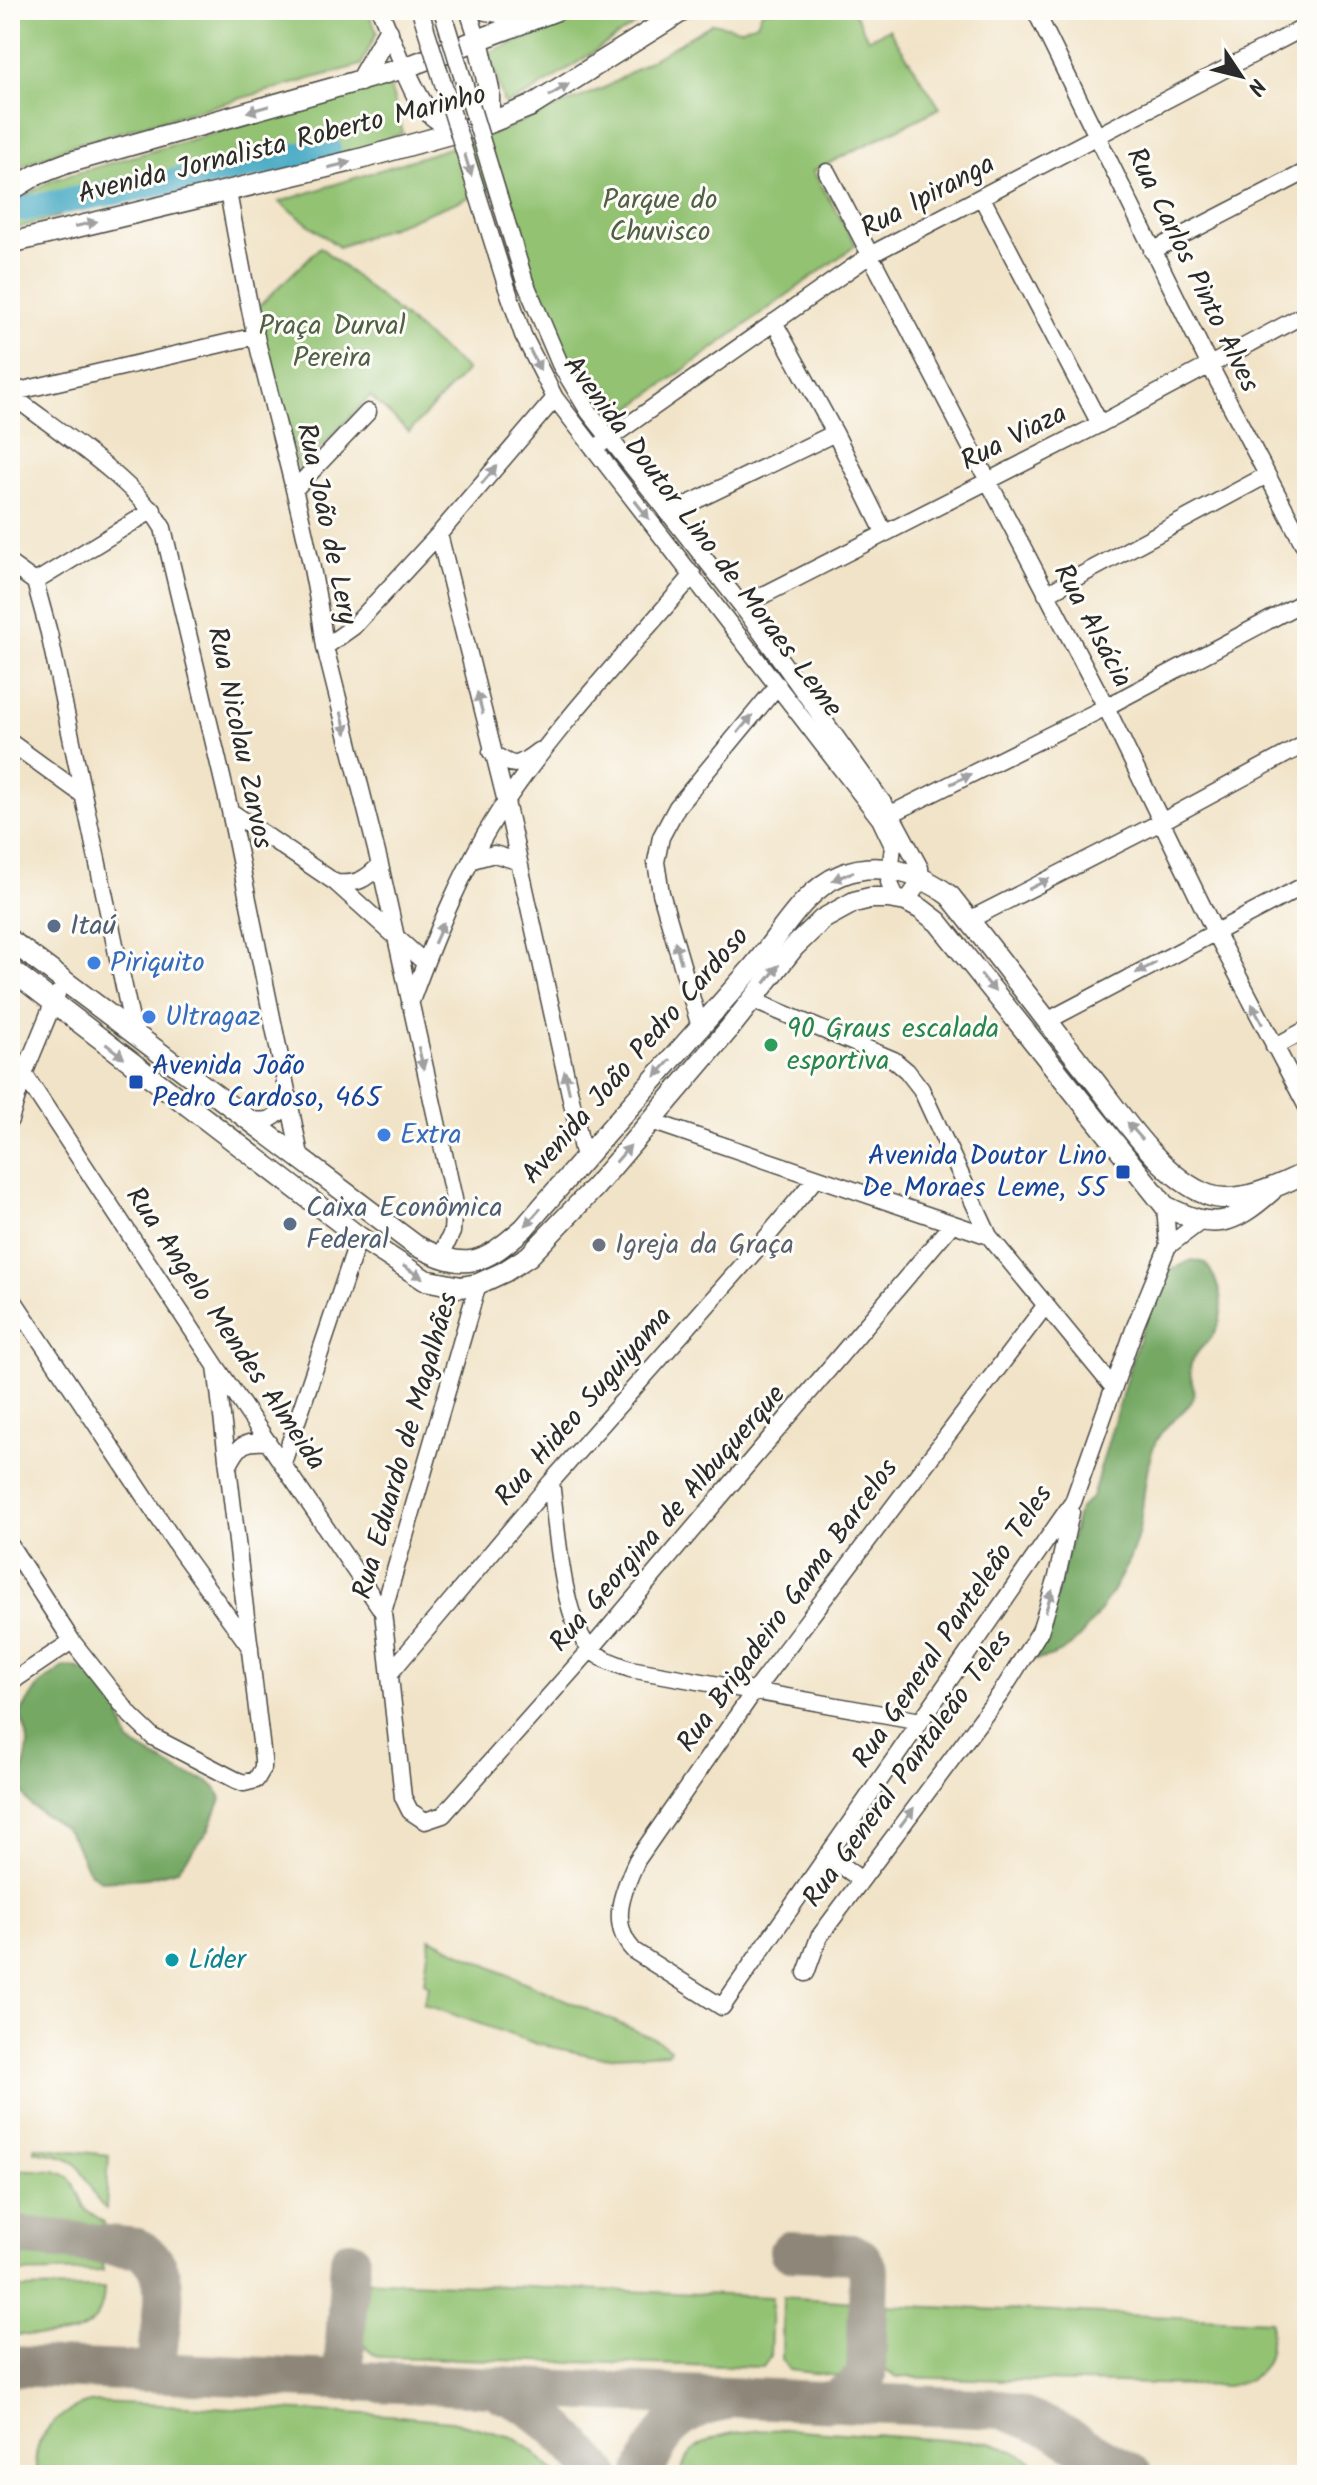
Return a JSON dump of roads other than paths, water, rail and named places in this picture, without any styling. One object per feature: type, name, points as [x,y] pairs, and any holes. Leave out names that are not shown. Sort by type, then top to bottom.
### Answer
[{"type":"main road","points":[[486,10],[535,18]]},
{"type":"main road","name":"Avenida Jornalista Roberto Marinho","points":[[10,191],[36,175],[67,163],[404,68],[557,10]]},
{"type":"main road","name":"Avenida Jornalista Roberto Marinho","points":[[10,243],[228,192],[489,123],[531,106],[684,10]]},
{"type":"main road","points":[[360,81],[388,32]]},
{"type":"main road","points":[[478,40],[489,89],[489,123]]},
{"type":"main road","points":[[404,68],[427,113],[438,122],[461,132]]},
{"type":"main road","name":"Avenida João Pedro Cardoso","points":[[10,940],[415,1245],[440,1258],[459,1263],[482,1259],[502,1248],[524,1228],[821,887],[839,875],[861,870],[889,870],[920,878]]},
{"type":"main road","points":[[920,878],[950,896],[1133,1129],[1166,1166],[1190,1186],[1220,1198],[1274,1188]]},
{"type":"main road","name":"Avenida João Pedro Cardoso","points":[[10,969],[359,1237],[425,1280],[461,1287],[478,1284],[529,1256],[595,1187],[794,947],[823,919],[839,909],[870,898],[901,900]]},
{"type":"main road","points":[[901,900],[921,909],[938,922],[1165,1206],[1200,1222],[1222,1222],[1238,1217],[1274,1188],[1307,1172]]},
{"type":"main road","points":[[1165,1206],[1174,1192],[1190,1186]]},
{"type":"main road","points":[[1200,1222],[1215,1211],[1220,1198]]},
{"type":"street","points":[[380,10],[404,68]]},
{"type":"street","name":"Avenida Doutor Lino de Moraes Leme","points":[[420,10],[523,335],[555,398],[778,685],[911,848],[920,868],[920,878]]},
{"type":"street","name":"Avenida Doutor Lino de Moraes Leme","points":[[442,10],[525,282],[560,364],[589,412],[742,606],[885,817],[894,856],[889,870],[890,888],[901,900]]},
{"type":"street","points":[[468,10],[478,40]]},
{"type":"street","name":"Rua Carlos Pinto Alves","points":[[1035,10],[1152,251],[1307,551]]},
{"type":"street","name":"Rua Ipiranga","points":[[594,449],[870,255],[1307,26]]},
{"type":"street","points":[[1152,251],[1307,171]]},
{"type":"street","name":"Rua Alsácia","points":[[827,172],[1106,707],[1215,932],[1307,1107]]},
{"type":"street","name":"Rua João de Lery","points":[[228,192],[256,336],[321,612],[325,647],[380,865],[454,1199],[452,1232],[440,1258]]},
{"type":"street","points":[[982,198],[1100,424]]},
{"type":"street","name":"Rua Viaza","points":[[742,606],[1100,424],[1307,313]]},
{"type":"street","points":[[774,322],[835,433],[884,532]]},
{"type":"street","points":[[10,394],[256,336]]},
{"type":"street","name":"Rua Nicolau Zarvos","points":[[10,394],[125,484],[153,510],[163,528],[230,811],[301,1160]]},
{"type":"street","points":[[325,647],[353,627],[439,534],[555,398]]},
{"type":"street","points":[[294,490],[368,412]]},
{"type":"street","points":[[668,514],[835,433]]},
{"type":"street","points":[[1046,594],[1267,475]]},
{"type":"street","points":[[35,582],[153,510]]},
{"type":"street","points":[[439,534],[491,752],[506,802],[584,1158]]},
{"type":"street","points":[[10,564],[35,582],[134,1034]]},
{"type":"street","points":[[409,1006],[472,860],[506,802],[554,738],[693,575]]},
{"type":"street","points":[[885,817],[1106,707],[1307,600]]},
{"type":"street","points":[[321,612],[340,627],[353,627]]},
{"type":"street","points":[[700,1027],[661,893],[656,862],[661,837],[677,807],[778,685]]},
{"type":"street","points":[[491,752],[506,762],[521,765],[554,738]]},
{"type":"street","points":[[10,742],[83,795]]},
{"type":"street","points":[[969,920],[1307,743]]},
{"type":"street","points":[[230,811],[336,883],[425,963]]},
{"type":"street","points":[[472,860],[494,854],[517,861]]},
{"type":"street","points":[[336,883],[364,880],[380,865]]},
{"type":"street","points":[[901,900],[916,888],[920,878]]},
{"type":"street","points":[[1047,1021],[1307,884]]},
{"type":"street","points":[[10,1120],[24,1074],[63,981]]},
{"type":"street","points":[[752,1000],[894,1060],[907,1071],[921,1089],[989,1236],[1113,1387]]},
{"type":"street","points":[[1274,1047],[1307,1029]]},
{"type":"street","name":"Rua Angelo Mendes Almeida","points":[[24,1074],[383,1612]]},
{"type":"street","points":[[248,1120],[265,1122],[274,1119],[288,1102]]},
{"type":"street","points":[[651,1121],[989,1236]]},
{"type":"street","name":"Rua Hideo Suguiyama","points":[[391,1672],[551,1482],[816,1178]]},
{"type":"street","name":"Rua General Panteleão Teles","points":[[722,2007],[1073,1502],[1113,1387],[1168,1246],[1165,1206]]},
{"type":"street","points":[[1168,1246],[1200,1222]]},
{"type":"street","name":"Rua Georgina de Albuquerque","points":[[410,1811],[425,1821],[443,1815],[591,1649],[952,1224]]},
{"type":"street","points":[[283,1463],[359,1237]]},
{"type":"street","name":"Rua Eduardo de Magalhães","points":[[410,1811],[403,1797],[383,1612],[478,1284]]},
{"type":"street","points":[[10,1295],[182,1553],[250,1649]]},
{"type":"street","name":"Rua Brigadeiro Gama Barcelos","points":[[722,2007],[634,1951],[620,1930],[625,1886],[637,1860],[755,1690],[1045,1306]]},
{"type":"street","points":[[10,1545],[72,1641],[131,1716],[153,1737],[244,1783],[256,1780],[263,1759],[216,1366]]},
{"type":"street","points":[[223,1427],[233,1416],[249,1413]]},
{"type":"street","points":[[228,1467],[234,1454],[246,1443],[268,1442]]},
{"type":"street","points":[[551,1482],[569,1604],[577,1629],[591,1649],[607,1661],[630,1669],[921,1721]]},
{"type":"street","name":"Rua General Pantaleão Teles","points":[[806,1973],[819,1937],[1001,1693],[1040,1631],[1057,1577],[1073,1502]]},
{"type":"street","points":[[10,1683],[72,1641]]},
{"type":"street","points":[[827,1855],[860,1879]]},
{"type":"waterway","points":[[23,209],[225,172],[328,149]]},
{"type":"waterway","points":[[38,2472],[95,2475]]},
{"type":"place","name":"Itaú","points":[[54,926]]},
{"type":"place","name":"Piriquito","points":[[94,963]]},
{"type":"place","name":"Ultragaz","points":[[149,1017]]},
{"type":"place","name":"90 Graus escalada esportiva","points":[[771,1045]]},
{"type":"place","name":"Avenida João Pedro Cardoso, 465","points":[[136,1082]]},
{"type":"place","name":"Extra","points":[[384,1135]]},
{"type":"place","name":"Avenida Doutor Lino De Moraes Leme, 55","points":[[1123,1172]]},
{"type":"place","name":"Caixa Econômica Federal","points":[[290,1224]]},
{"type":"place","name":"Igreja da Graça","points":[[599,1245]]},
{"type":"place","name":"Líder","points":[[172,1960]]},
{"type":"park label","name":"Parque do Chuvisco","points":[[660,216]]},
{"type":"park label","name":"Praça Durval Pereira","points":[[332,342]]}]
